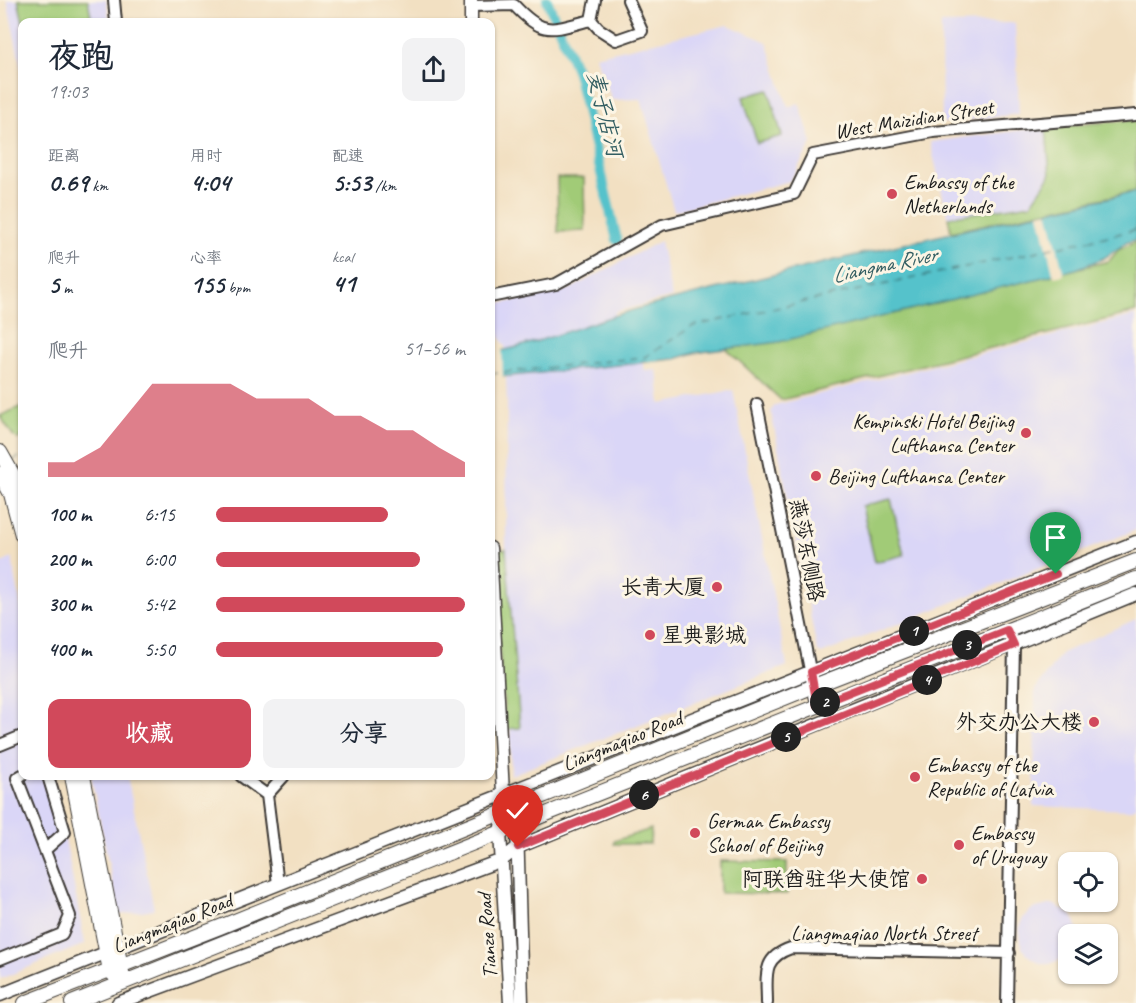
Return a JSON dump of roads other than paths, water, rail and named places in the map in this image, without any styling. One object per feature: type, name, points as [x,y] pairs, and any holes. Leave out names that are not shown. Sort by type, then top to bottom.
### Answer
[{"type":"main road","points":[[0,452],[18,490]]},
{"type":"main road","points":[[0,474],[18,490]]},
{"type":"main road","name":"Liangmaqiao Road","points":[[24,1003],[814,686],[1136,561]]},
{"type":"main road","name":"Liangmaqiao Road","points":[[72,1003],[1136,579]]},
{"type":"main road","points":[[73,780],[113,950]]},
{"type":"main road","points":[[84,780],[116,968],[121,983]]},
{"type":"street","points":[[114,0],[116,18]]},
{"type":"street","points":[[591,20],[595,0]]},
{"type":"street","points":[[591,20],[599,29],[616,40],[642,31],[628,0]]},
{"type":"street","points":[[471,3],[514,5],[533,25],[553,30],[591,20]]},
{"type":"street","name":"West Maizidian Street","points":[[495,296],[556,284],[662,225],[794,194],[813,155],[933,132],[1136,115]]},
{"type":"street","name":"燕莎东侧路","points":[[757,404],[817,705]]},
{"type":"street","points":[[0,995],[1136,542]]},
{"type":"street","points":[[121,983],[123,1002],[502,860],[518,847],[1136,594]]},
{"type":"street","points":[[1007,630],[1014,645],[1007,1003]]},
{"type":"street","name":"Tianze Road","points":[[495,642],[504,812],[500,832],[510,1003]]},
{"type":"street","points":[[0,745],[18,738]]},
{"type":"street","points":[[0,959],[62,934],[70,916],[18,777]]},
{"type":"street","points":[[49,780],[65,832]]},
{"type":"street","points":[[246,780],[267,795],[278,884]]},
{"type":"street","points":[[267,795],[280,780]]},
{"type":"street","points":[[504,812],[517,825]]},
{"type":"street","points":[[45,850],[65,832],[82,825]]},
{"type":"street","name":"Tianze Road","points":[[517,825],[522,1003]]},
{"type":"street","name":"Liangmaqiao North Street","points":[[767,1003],[767,969],[770,960],[779,952],[791,948],[1009,953]]},
{"type":"water","name":"Liangma River","points":[[1136,192],[1136,240],[1128,242],[1104,258],[1076,269],[779,342],[694,353],[675,359],[495,378],[495,352],[628,311]]},
{"type":"waterway","name":"麦子店河","points":[[547,0],[577,72],[617,240]]},
{"type":"place","name":"Embassy of the Netherlands","points":[[892,194]]},
{"type":"place","name":"Kempinski Hotel Beijing Lufthansa Center","points":[[1026,433]]},
{"type":"place","name":"Beijing Lufthansa Center","points":[[816,476]]},
{"type":"place","name":"长青大厦","points":[[717,587]]},
{"type":"place","name":"星典影城","points":[[650,635]]},
{"type":"place","name":"外交办公大楼","points":[[1094,722]]},
{"type":"place","name":"Embassy of the Republic of Latvia","points":[[915,777]]},
{"type":"place","name":"German Embassy School of Beijing","points":[[695,833]]},
{"type":"place","name":"Embassy of Uruguay","points":[[959,845]]},
{"type":"place","name":"阿联酋驻华大使馆","points":[[922,879]]}]
